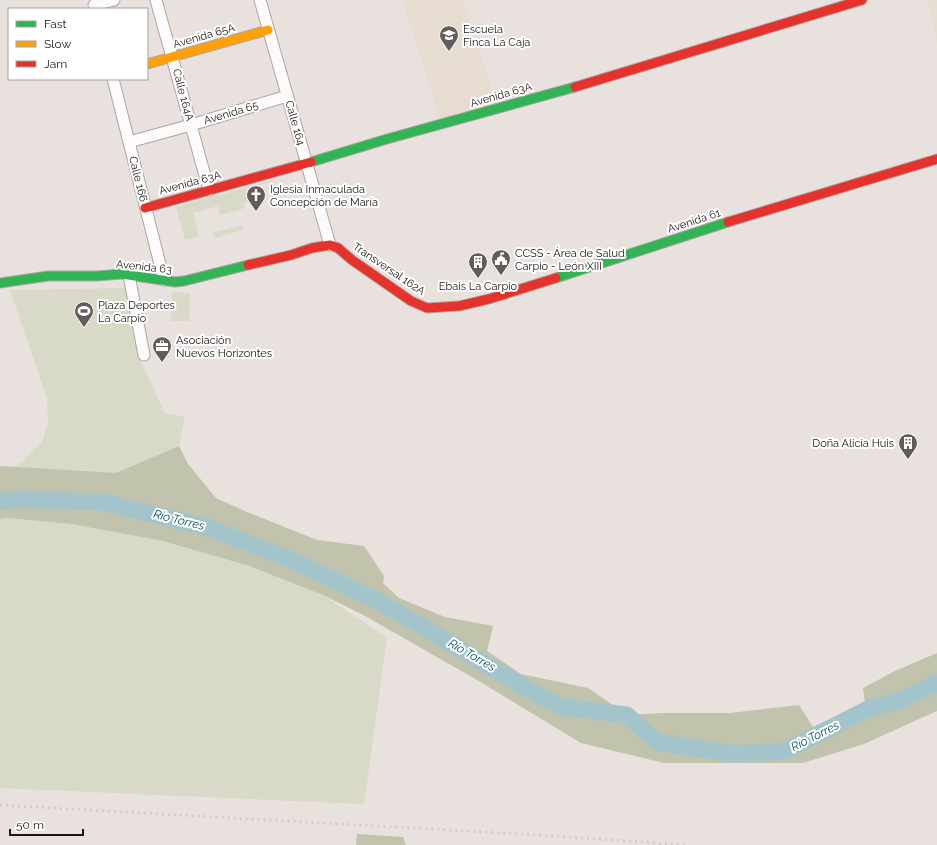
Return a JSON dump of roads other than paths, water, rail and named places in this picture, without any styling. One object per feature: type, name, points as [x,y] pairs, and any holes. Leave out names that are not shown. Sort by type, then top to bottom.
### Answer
[{"type":"street","points":[[94,5],[114,0]]},
{"type":"street","name":"Calle 164A","points":[[156,0],[209,190]]},
{"type":"street","name":"Calle 164","points":[[260,0],[330,245]]},
{"type":"street","name":"Avenida 63A","points":[[145,208],[602,80],[862,0]]},
{"type":"street","name":"Avenida 65A","points":[[148,64],[173,58],[268,30]]},
{"type":"street","name":"Calle 166","points":[[113,80],[164,280]]},
{"type":"street","name":"Avenida 65","points":[[129,142],[287,96]]},
{"type":"street","name":"Avenida 61","points":[[459,306],[488,299],[723,224],[937,159]]},
{"type":"street","name":"Transversal 162A","points":[[330,245],[338,248],[352,260],[411,301],[426,308],[459,306]]},
{"type":"street","name":"Avenida 63","points":[[0,283],[48,276],[97,276],[122,274],[174,282],[184,282],[291,255],[312,248],[330,245]]},
{"type":"street","points":[[129,275],[144,355]]},
{"type":"waterway","name":"Río Torres","points":[[0,502],[14,499],[101,502],[207,527],[296,562],[384,604],[536,694],[562,707],[627,715],[657,742],[733,754],[785,751],[868,709],[901,700],[937,683]]},
{"type":"railway","points":[[0,805],[538,835],[686,845]]},
{"type":"place","name":"Escuela Finca La Caja","points":[[449,52]]},
{"type":"place","name":"Iglesia Inmaculada Concepción de María","points":[[256,212]]},
{"type":"place","name":"CCSS - Área de Salud Carpio - León XIII","points":[[501,276]]},
{"type":"place","name":"Ebais La Carpio","points":[[478,279]]},
{"type":"place","name":"Plaza Deportes La Carpio","points":[[84,328]]},
{"type":"place","name":"Asociación Nuevos Horizontes","points":[[162,363]]},
{"type":"place","name":"Doña Alicia Huis","points":[[908,460]]}]
